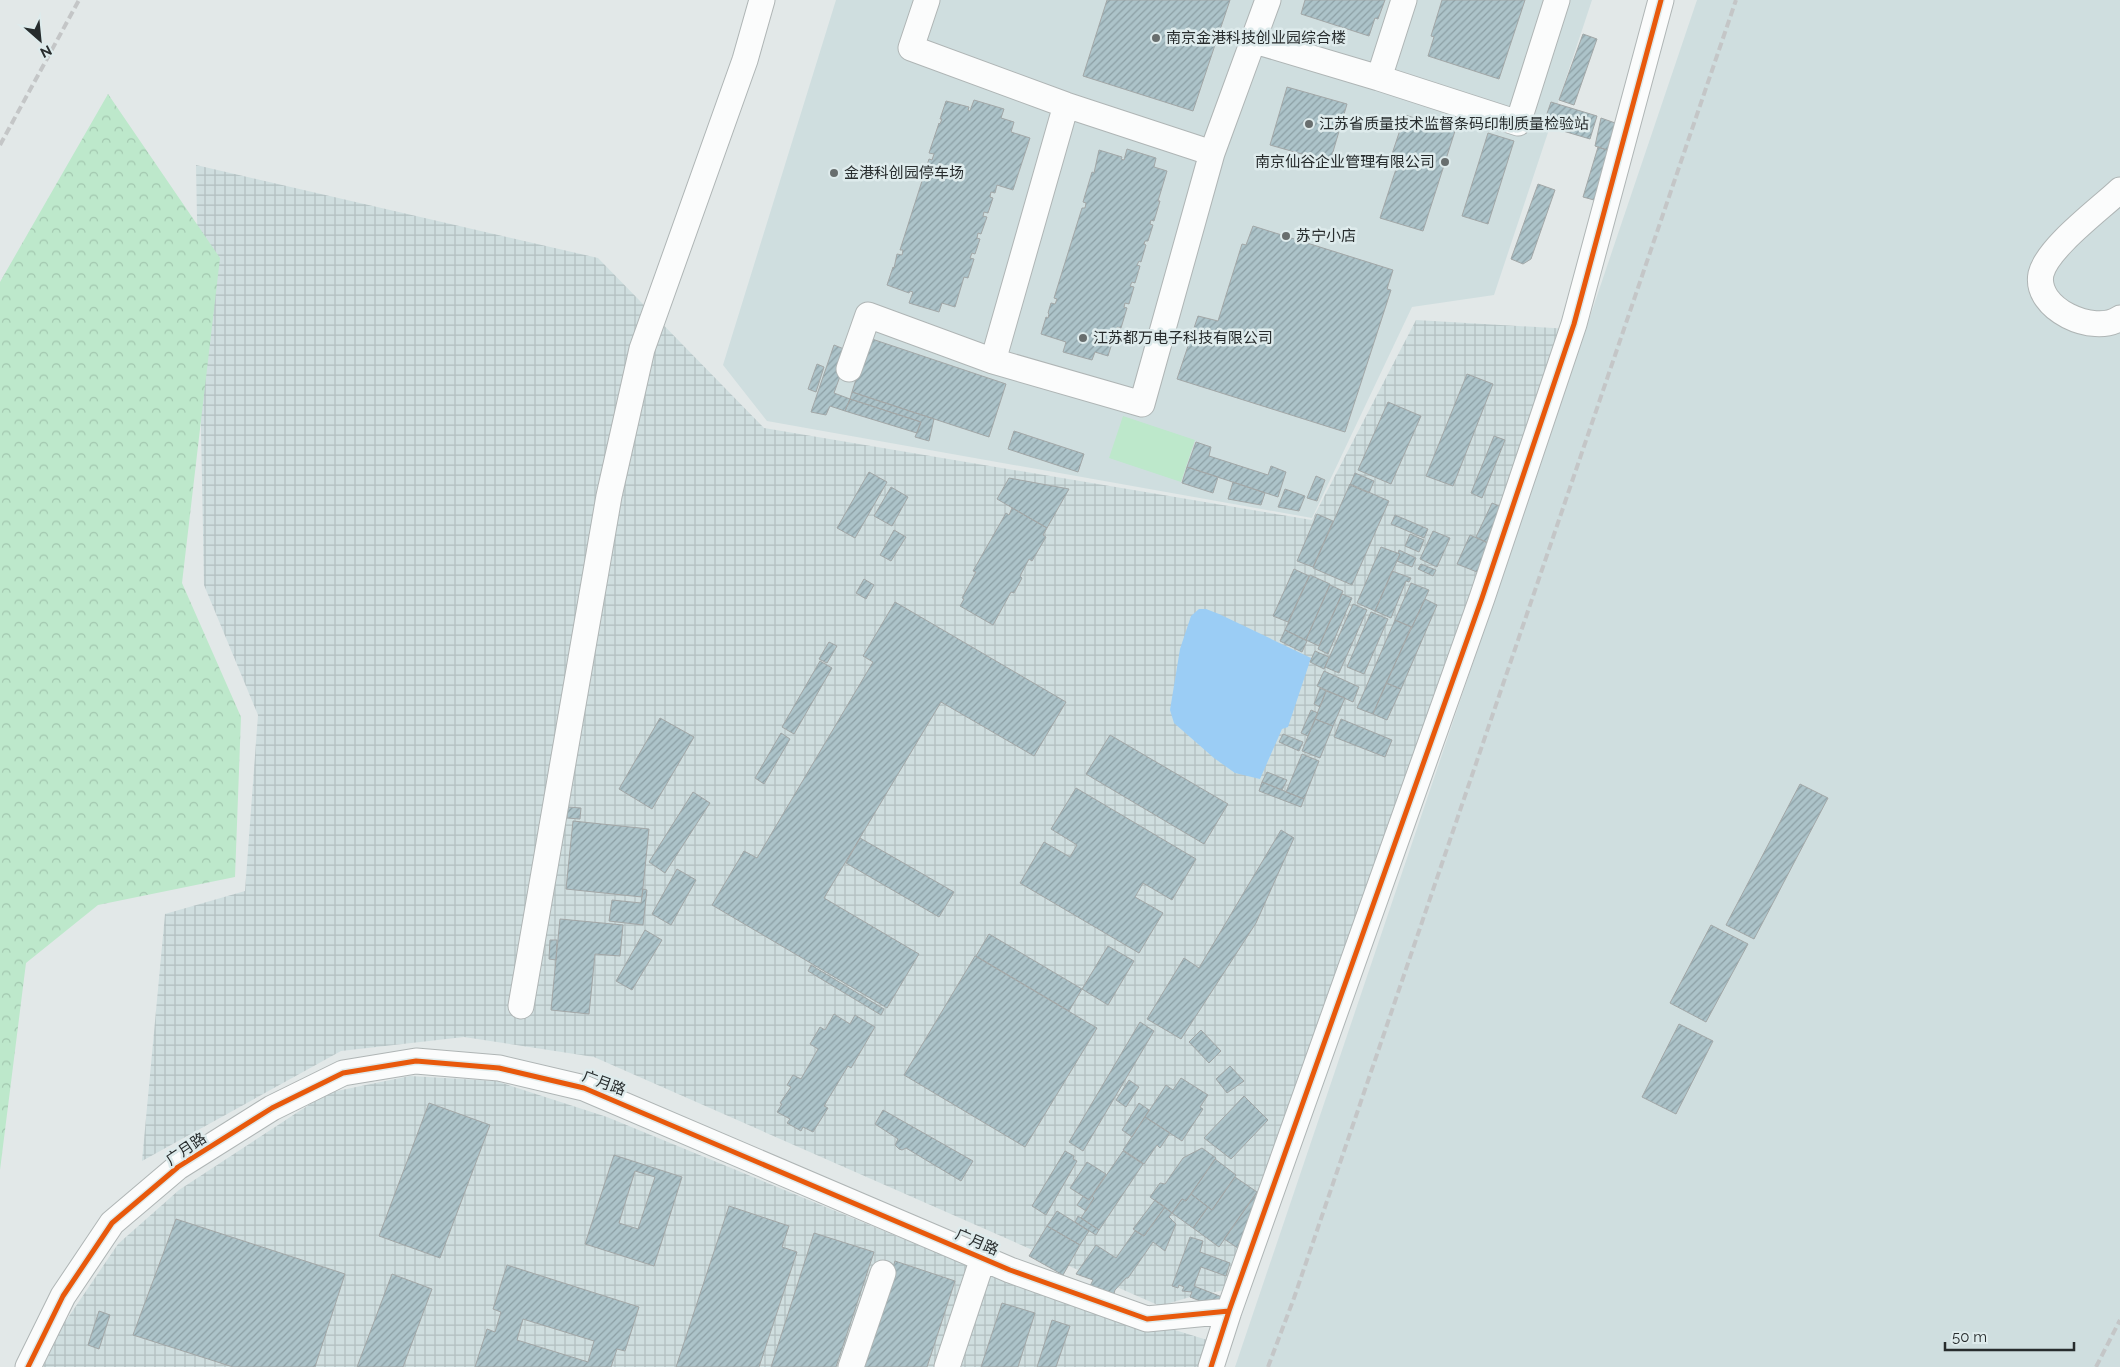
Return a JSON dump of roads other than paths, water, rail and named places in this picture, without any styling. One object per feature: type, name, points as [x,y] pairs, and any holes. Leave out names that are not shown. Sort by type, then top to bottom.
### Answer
[{"type":"street","points":[[521,1006],[609,496],[642,349],[745,60],[762,0]]},
{"type":"street","points":[[927,0],[911,48],[1066,105],[1212,153]]},
{"type":"street","points":[[849,369],[868,315],[993,361],[1142,404],[1212,153],[1255,41],[1268,0]]},
{"type":"street","points":[[1379,78],[1404,0]]},
{"type":"street","points":[[1255,41],[1379,78],[1518,123],[1557,0]]},
{"type":"street","points":[[1211,1367],[1229,1311],[1482,598],[1574,324],[1661,0]]},
{"type":"street","points":[[993,361],[1066,105]]},
{"type":"street","points":[[2120,190],[2052,252],[2041,274],[2042,287],[2050,302],[2062,312],[2084,323],[2104,324],[2120,318]]},
{"type":"street","name":"广月路","points":[[28,1367],[63,1296],[112,1223],[178,1167],[272,1108],[343,1073],[416,1061],[499,1068],[584,1088],[983,1258],[1147,1319],[1229,1311]]},
{"type":"street","points":[[947,1367],[983,1258]]},
{"type":"street","points":[[852,1367],[883,1273]]},
{"type":"water","points":[[1199,609],[1206,609],[1219,614],[1311,658],[1288,727],[1282,729],[1260,779],[1235,773],[1214,758],[1174,723],[1170,710],[1180,649],[1191,616]]},
{"type":"railway","points":[[0,145],[79,0]]},
{"type":"railway","points":[[1268,1367],[1294,1298],[1736,0]]},
{"type":"railway","points":[[2096,1367],[2120,1320]]},
{"type":"place","name":"南京金港科技创业园综合楼","points":[[1156,38]]},
{"type":"place","name":"江苏省质量技术监督条码印制质量检验站","points":[[1309,124]]},
{"type":"place","name":"南京仙谷企业管理有限公司","points":[[1445,162]]},
{"type":"place","name":"金港科创园停车场","points":[[834,173]]},
{"type":"place","name":"苏宁小店","points":[[1286,236]]},
{"type":"place","name":"江苏都万电子科技有限公司","points":[[1083,338]]}]
